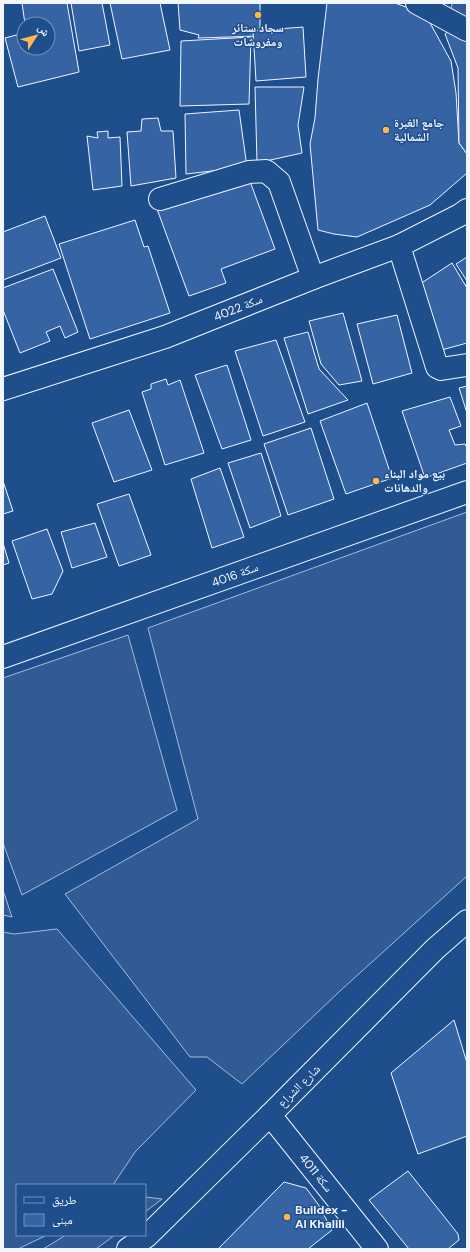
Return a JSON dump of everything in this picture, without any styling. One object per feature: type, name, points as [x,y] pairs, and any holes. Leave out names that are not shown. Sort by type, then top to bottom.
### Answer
[{"type":"street","points":[[417,3],[467,30]]},
{"type":"street","points":[[160,199],[249,172],[266,172],[279,182],[312,278]]},
{"type":"street","name":"سكة 4022","points":[[3,388],[165,337],[312,278],[399,246],[467,210]]},
{"type":"street","points":[[399,246],[437,367],[441,369],[467,365]]},
{"type":"street","name":"سكة 4016","points":[[3,657],[467,492]]},
{"type":"street","name":"شارع الشراع","points":[[128,1249],[150,1242],[270,1115],[435,949],[467,921]]},
{"type":"street","name":"سكة 4011","points":[[270,1115],[377,1249]]},
{"type":"shaded area","points":[[452,3],[467,3],[467,24],[451,14]]},
{"type":"shaded area","points":[[467,512],[467,876],[340,991],[242,1084],[207,1057],[190,1057],[65,894],[198,819],[148,628]]},
{"type":"shaded area","points":[[128,635],[177,810],[22,895],[3,843],[3,678]]},
{"type":"shaded area","points":[[3,890],[12,917],[3,915]]},
{"type":"shaded area","points":[[57,929],[196,1090],[135,1152],[114,1184],[16,1184],[16,1236],[45,1236],[18,1249],[3,1249],[3,932],[14,934]]},
{"type":"shaded area","points":[[146,1197],[162,1199],[146,1211]]},
{"type":"shaded area","points":[[64,1236],[114,1236],[96,1249],[43,1249]]},
{"type":"building","points":[[22,3],[67,3],[79,72],[18,87],[5,38],[16,35],[16,56],[56,56],[56,16],[24,16]]},
{"type":"building","points":[[71,3],[102,3],[110,45],[79,51]]},
{"type":"building","points":[[110,3],[160,3],[170,50],[122,59]]},
{"type":"building","points":[[178,3],[260,3],[260,36],[198,38],[199,35],[180,30]]},
{"type":"building","name":"جامع الغبرة الشمالية","points":[[327,3],[395,3],[425,14],[451,61],[456,93],[459,143],[467,154],[467,173],[430,205],[357,237],[318,230],[310,144],[315,118]]},
{"type":"building","points":[[303,27],[306,77],[256,81],[253,31]]},
{"type":"building","points":[[449,30],[467,42],[467,154],[459,143],[458,68],[445,34]]},
{"type":"building","points":[[251,37],[249,104],[180,106],[181,41]]},
{"type":"building","points":[[255,87],[304,87],[298,125],[302,153],[257,163]]},
{"type":"building","points":[[239,110],[247,167],[186,174],[185,114]]},
{"type":"building","points":[[158,118],[161,131],[173,131],[176,178],[131,186],[127,132],[141,131],[142,119]]},
{"type":"building","points":[[108,131],[108,138],[120,137],[122,186],[93,190],[87,136],[98,138],[97,132]]},
{"type":"building","points":[[248,176],[275,249],[221,269],[226,283],[189,296],[157,209]]},
{"type":"building","points":[[45,216],[61,258],[3,280],[3,232]]},
{"type":"building","points":[[135,220],[144,247],[148,246],[170,313],[90,339],[59,244]]},
{"type":"building","points":[[467,257],[467,281],[456,264]]},
{"type":"building","points":[[452,263],[467,288],[467,343],[438,351],[420,284]]},
{"type":"building","points":[[53,269],[78,332],[65,338],[60,326],[46,332],[50,341],[20,353],[3,310],[3,288]]},
{"type":"building","points":[[343,313],[362,381],[339,385],[321,364],[309,321]]},
{"type":"building","points":[[397,315],[412,373],[373,384],[357,324]]},
{"type":"building","points":[[308,332],[319,369],[348,400],[308,414],[284,338]]},
{"type":"building","points":[[276,340],[305,422],[263,436],[235,351]]},
{"type":"building","points":[[227,365],[251,440],[222,449],[195,375]]},
{"type":"building","points":[[166,379],[168,385],[180,380],[204,453],[165,465],[142,392],[151,389],[151,384]]},
{"type":"building","points":[[467,386],[467,413],[459,388]]},
{"type":"building","points":[[450,397],[461,426],[449,430],[455,445],[465,444],[467,448],[467,463],[425,478],[402,411]]},
{"type":"building","points":[[367,403],[392,478],[346,494],[320,421]]},
{"type":"building","points":[[129,410],[152,470],[114,482],[92,423]]},
{"type":"building","points":[[311,428],[334,499],[288,515],[264,444]]},
{"type":"building","points":[[261,453],[281,516],[250,528],[228,463]]},
{"type":"building","points":[[220,468],[244,537],[212,548],[191,479]]},
{"type":"building","points":[[3,481],[13,511],[3,514]]},
{"type":"building","points":[[129,494],[151,555],[119,566],[97,504]]},
{"type":"building","points":[[95,523],[107,557],[72,568],[61,532]]},
{"type":"building","points":[[47,529],[63,571],[52,594],[32,599],[12,541]]},
{"type":"building","points":[[3,543],[9,563],[3,565]]},
{"type":"building","points":[[454,1020],[467,1063],[467,1136],[418,1154],[391,1073]]},
{"type":"building","points":[[408,1171],[458,1234],[459,1240],[448,1249],[409,1249],[369,1200]]},
{"type":"building","name":"Buildex - Al Khalili","points":[[284,1182],[306,1188],[318,1204],[332,1230],[308,1249],[218,1249]]},
{"type":"place","name":"سجاد ستائر ومفروشات","points":[[258,15]]},
{"type":"place","name":"جامع الغبرة الشمالية","points":[[386,130]]},
{"type":"place","name":"بيع مواد البناء والدهانات","points":[[376,481]]},
{"type":"place","name":"Buildex - Al Khalili","points":[[287,1217]]}]
